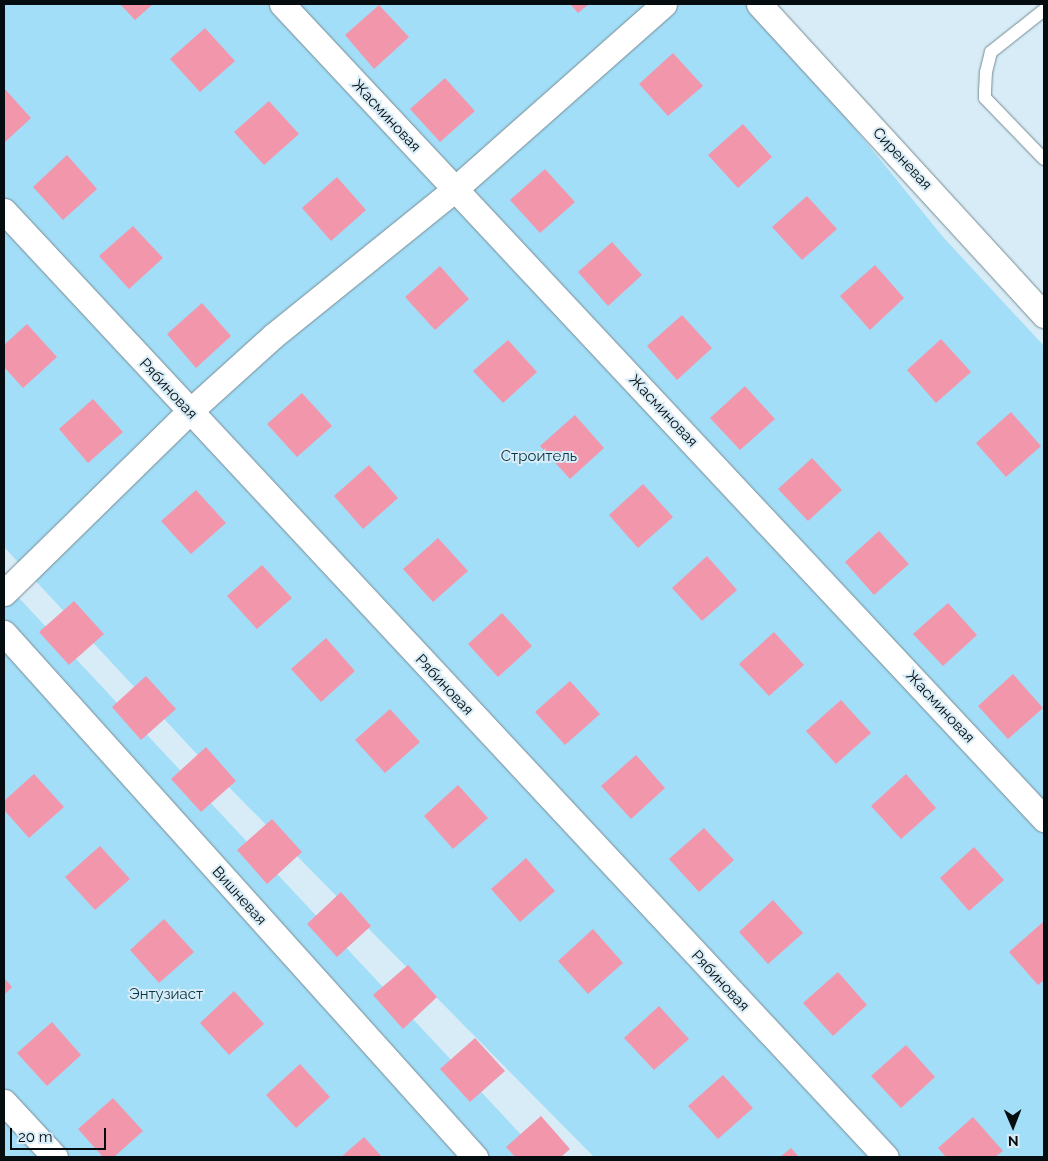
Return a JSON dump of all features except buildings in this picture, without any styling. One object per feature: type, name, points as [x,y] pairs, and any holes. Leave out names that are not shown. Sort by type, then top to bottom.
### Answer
[{"type":"street","name":"Жасминовая","points":[[282,4],[1044,819]]},
{"type":"street","points":[[4,593],[189,412],[272,336],[455,189],[664,4]]},
{"type":"street","name":"Сиреневая","points":[[759,4],[1044,315]]},
{"type":"street","name":"Рябиновая","points":[[4,211],[189,412],[886,1157]]},
{"type":"street","name":"Вишневая","points":[[4,633],[475,1157]]},
{"type":"street","points":[[4,1102],[55,1157]]},
{"type":"lane","points":[[1044,10],[991,52],[986,72],[985,90],[986,98],[1044,159]]},
{"type":"green space","name":"Строитель","points":[[4,4],[754,4],[943,237],[1044,346],[1044,1157],[594,1157],[207,765],[4,547]]},
{"type":"green space","name":"Энтузиаст","points":[[4,582],[542,1157],[4,1157]]}]
